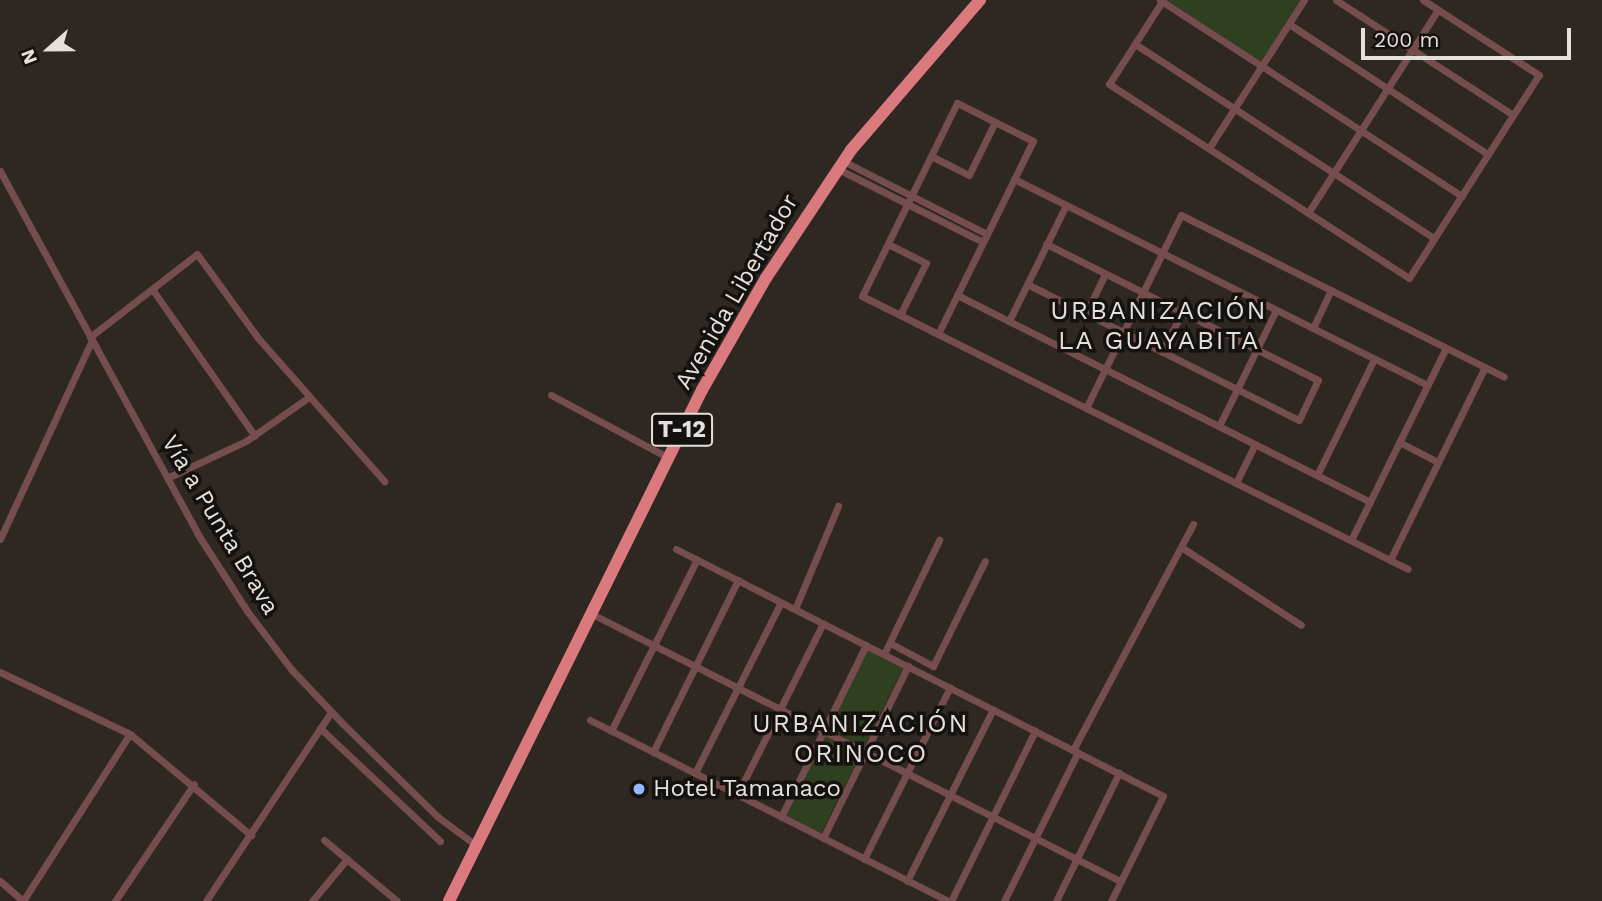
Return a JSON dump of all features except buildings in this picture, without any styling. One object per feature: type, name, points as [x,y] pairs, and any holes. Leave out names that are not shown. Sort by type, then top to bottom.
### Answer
[{"type":"highway","name":"Avenida Libertador","points":[[449,901],[719,359],[840,165],[908,79],[980,0]]},
{"type":"street","points":[[1423,0],[1539,75],[1462,196],[1434,238],[1409,278],[1110,84],[1162,0],[1462,196]]},
{"type":"street","points":[[1209,148],[1304,0]]},
{"type":"street","points":[[1336,0],[1513,115]]},
{"type":"street","points":[[1308,213],[1438,10]]},
{"type":"street","points":[[1289,24],[1488,154]]},
{"type":"street","points":[[1135,44],[1434,238]]},
{"type":"street","points":[[938,334],[1033,141],[957,103],[862,296],[900,315],[938,334],[1236,483],[1351,540],[1408,569]]},
{"type":"street","points":[[931,156],[969,174],[995,122]]},
{"type":"street","points":[[840,165],[912,196],[985,238]]},
{"type":"street","points":[[840,165],[908,204],[985,238]]},
{"type":"street","name":"Vía a Punta Brava","points":[[0,171],[167,478],[247,611],[331,712],[438,817],[477,846]]},
{"type":"street","points":[[1014,179],[1427,385]]},
{"type":"street","points":[[1009,321],[1066,205]]},
{"type":"street","points":[[1086,408],[1181,215],[1504,377]]},
{"type":"street","points":[[888,244],[926,263],[900,315]]},
{"type":"street","points":[[1027,284],[1298,420],[1318,380],[1046,244]]},
{"type":"street","points":[[1,533],[91,338],[197,254],[241,317],[384,481]]},
{"type":"street","points":[[1086,313],[1105,274]]},
{"type":"street","points":[[152,289],[255,436]]},
{"type":"street","points":[[1312,328],[1331,290]]},
{"type":"street","points":[[957,295],[1370,502]]},
{"type":"street","points":[[1219,426],[1276,310]]},
{"type":"street","points":[[1163,352],[1182,312]]},
{"type":"street","points":[[1351,540],[1446,348]]},
{"type":"street","points":[[1317,475],[1374,359]]},
{"type":"street","points":[[1390,560],[1485,367]]},
{"type":"street","points":[[551,394],[669,458]]},
{"type":"street","points":[[167,478],[255,436],[309,397]]},
{"type":"street","points":[[1399,442],[1438,461]]},
{"type":"street","points":[[1236,483],[1255,444]]},
{"type":"street","points":[[794,609],[838,506]]},
{"type":"street","points":[[1004,901],[1075,751],[1193,524]]},
{"type":"street","points":[[884,654],[939,540]]},
{"type":"street","points":[[1181,547],[1301,625]]},
{"type":"street","points":[[676,549],[1163,796],[1111,901]]},
{"type":"street","points":[[611,731],[697,559]]},
{"type":"street","points":[[890,643],[933,666],[985,561]]},
{"type":"street","points":[[653,752],[738,580]]},
{"type":"street","points":[[695,773],[781,602]]},
{"type":"street","points":[[592,614],[1121,881]]},
{"type":"street","points":[[737,794],[823,623]]},
{"type":"street","points":[[781,817],[866,645]]},
{"type":"street","points":[[823,838],[908,666]]},
{"type":"street","points":[[0,671],[130,734],[194,784],[251,835]]},
{"type":"street","points":[[864,859],[950,687]]},
{"type":"street","points":[[907,881],[993,709]]},
{"type":"street","points":[[206,901],[331,712]]},
{"type":"street","points":[[590,720],[949,901],[1035,731]]},
{"type":"street","points":[[320,729],[440,841]]},
{"type":"street","points":[[0,881],[23,901],[130,734]]},
{"type":"street","points":[[1056,901],[1119,773]]},
{"type":"street","points":[[115,901],[194,784]]},
{"type":"street","points":[[324,840],[397,901]]},
{"type":"street","points":[[312,901],[347,859]]},
{"type":"green space","points":[[1167,0],[1301,0],[1261,62]]},
{"type":"green space","points":[[868,650],[903,668],[864,747],[828,729]]},
{"type":"green space","points":[[825,736],[861,754],[821,833],[786,815]]},
{"type":"place","name":"Hotel Tamanaco","points":[[639,789]]},
{"type":"district","name":"URBANIZACIÓN LA GUAYABITA","points":[[1159,326]]},
{"type":"district","name":"URBANIZACIÓN ORINOCO","points":[[861,739]]}]
